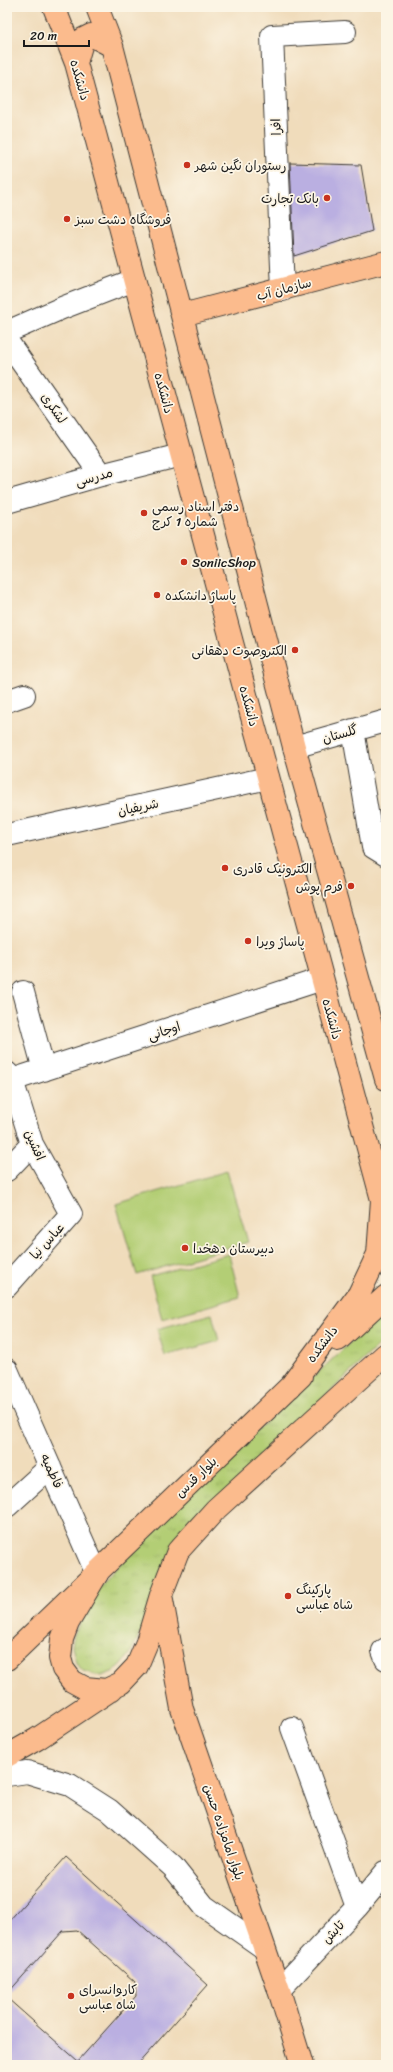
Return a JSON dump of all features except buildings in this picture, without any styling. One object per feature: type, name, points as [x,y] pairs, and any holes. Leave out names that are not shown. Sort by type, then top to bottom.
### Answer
[{"type":"main road","name":"دانشکده","points":[[54,7],[76,63],[382,1200],[378,1254],[359,1294],[290,1387]]},
{"type":"main road","points":[[97,7],[112,46],[294,747],[386,1079]]},
{"type":"main road","points":[[112,46],[115,7]]},
{"type":"main road","points":[[76,63],[83,39],[91,35],[112,46]]},
{"type":"main road","name":"سازمان آب","points":[[182,315],[283,290],[386,262]]},
{"type":"main road","name":"بلوار قدس","points":[[7,1659],[386,1296]]},
{"type":"main road","points":[[7,1756],[121,1683],[135,1669],[142,1657],[161,1595],[178,1551],[212,1514],[386,1354]]},
{"type":"main road","points":[[97,1574],[68,1623],[60,1649],[60,1658],[63,1669],[72,1681],[85,1688],[106,1690],[121,1683]]},
{"type":"main road","name":"بلوار امامزاده حسن","points":[[161,1595],[182,1709],[279,1990],[302,2065]]},
{"type":"street","name":"افرا","points":[[283,290],[272,36],[344,32]]},
{"type":"street","points":[[7,332],[62,308],[134,280]]},
{"type":"street","name":"لشکری","points":[[7,341],[101,475]]},
{"type":"street","name":"مدرسی","points":[[7,502],[101,475],[181,455]]},
{"type":"street","name":"گلستان","points":[[294,747],[386,721]]},
{"type":"street","points":[[353,730],[373,847],[386,855]]},
{"type":"street","name":"شریفیان","points":[[7,835],[268,778]]},
{"type":"street","name":"اوجانی","points":[[9,1079],[44,1070],[322,979]]},
{"type":"street","points":[[23,992],[44,1070]]},
{"type":"street","name":"افشین","points":[[9,1079],[32,1144],[71,1214]]},
{"type":"street","points":[[7,1170],[32,1144]]},
{"type":"street","name":"عباس نیا","points":[[7,1286],[71,1214]]},
{"type":"street","name":"فاطمیه","points":[[7,1370],[97,1574]]},
{"type":"street","points":[[7,1506],[50,1467]]},
{"type":"street","points":[[386,1649],[383,1651],[386,1659]]},
{"type":"street","points":[[292,1728],[357,1907]]},
{"type":"street","points":[[7,1775],[27,1772],[70,1785],[109,1810],[173,1867],[204,1906],[264,1948]]},
{"type":"street","name":"تابش","points":[[279,1990],[357,1907],[386,1872]]},
{"type":"green space","points":[[227,1171],[248,1242],[137,1275],[116,1204]]},
{"type":"green space","points":[[229,1254],[240,1297],[162,1319],[150,1276]]},
{"type":"green space","points":[[386,1309],[386,1338],[193,1523],[130,1654],[121,1665],[112,1672],[101,1676],[83,1671],[76,1663],[72,1646],[74,1635],[95,1590],[185,1497]]},
{"type":"green space","points":[[212,1314],[219,1341],[165,1356],[157,1329]]},
{"type":"place","name":"رستوران نگین شهر","points":[[187,165]]},
{"type":"place","name":"بانک تجارت","points":[[327,198]]},
{"type":"place","name":"فروشگاه دشت سبز","points":[[67,219]]},
{"type":"place","name":"دفتر اسناد رسمی شماره 1 کرج","points":[[144,513]]},
{"type":"place","name":"SoniicShop","points":[[184,562]]},
{"type":"place","name":"پاساژ دانشکده","points":[[157,595]]},
{"type":"place","name":"الکتروصوت دهقانی","points":[[295,650]]},
{"type":"place","name":"الکترونیک قادری","points":[[225,868]]},
{"type":"place","name":"فرم پوش","points":[[351,886]]},
{"type":"place","name":"پاساژ ویرا","points":[[248,941]]},
{"type":"place","name":"دبیرستان دهخدا","points":[[185,1248]]},
{"type":"place","name":"پارکینگ شاه عباسی","points":[[288,1596]]},
{"type":"place","name":"کاروانسرای شاه عباسی","points":[[71,1996]]}]
